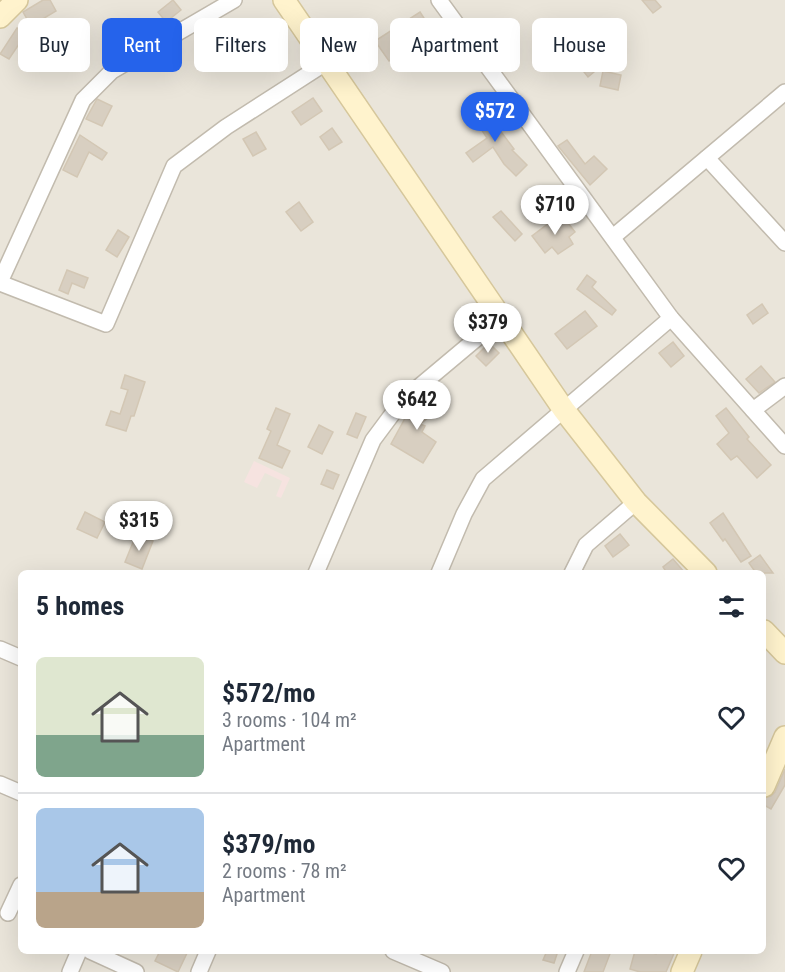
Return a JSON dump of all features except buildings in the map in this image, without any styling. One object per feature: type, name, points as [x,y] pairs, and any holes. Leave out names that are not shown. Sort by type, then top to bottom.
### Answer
[{"type":"street","points":[[0,17],[17,0]]},
{"type":"street","points":[[234,0],[112,71],[83,100],[0,282],[106,324],[174,166],[226,127],[311,72]]},
{"type":"street","points":[[284,0],[300,23]]},
{"type":"street","points":[[440,0],[671,318],[785,446]]},
{"type":"street","points":[[334,72],[564,410],[636,502],[703,570]]},
{"type":"street","points":[[613,237],[785,92]]},
{"type":"street","points":[[707,158],[785,243]]},
{"type":"street","points":[[317,570],[373,440],[402,401],[501,318]]},
{"type":"street","points":[[440,570],[464,514],[483,479],[671,318]]},
{"type":"street","points":[[753,410],[785,386]]},
{"type":"street","points":[[574,570],[586,545],[636,502]]},
{"type":"street","points":[[766,633],[785,653]]},
{"type":"street","points":[[0,649],[18,657]]},
{"type":"street","points":[[766,781],[785,738]]},
{"type":"street","points":[[0,784],[18,792]]},
{"type":"street","points":[[10,914],[18,893]]},
{"type":"street","points":[[70,972],[78,954]]},
{"type":"street","points":[[97,954],[136,972]]},
{"type":"street","points":[[199,972],[207,954]]},
{"type":"street","points":[[404,954],[442,972]]},
{"type":"street","points":[[567,972],[575,954]]},
{"type":"street","points":[[682,972],[690,954]]},
{"type":"shaded area","points":[[0,0],[785,0],[785,972],[0,972]]},
{"type":"shaded area","points":[[254,461],[290,478],[281,498],[276,496],[282,481],[265,473],[257,488],[244,482]]}]
